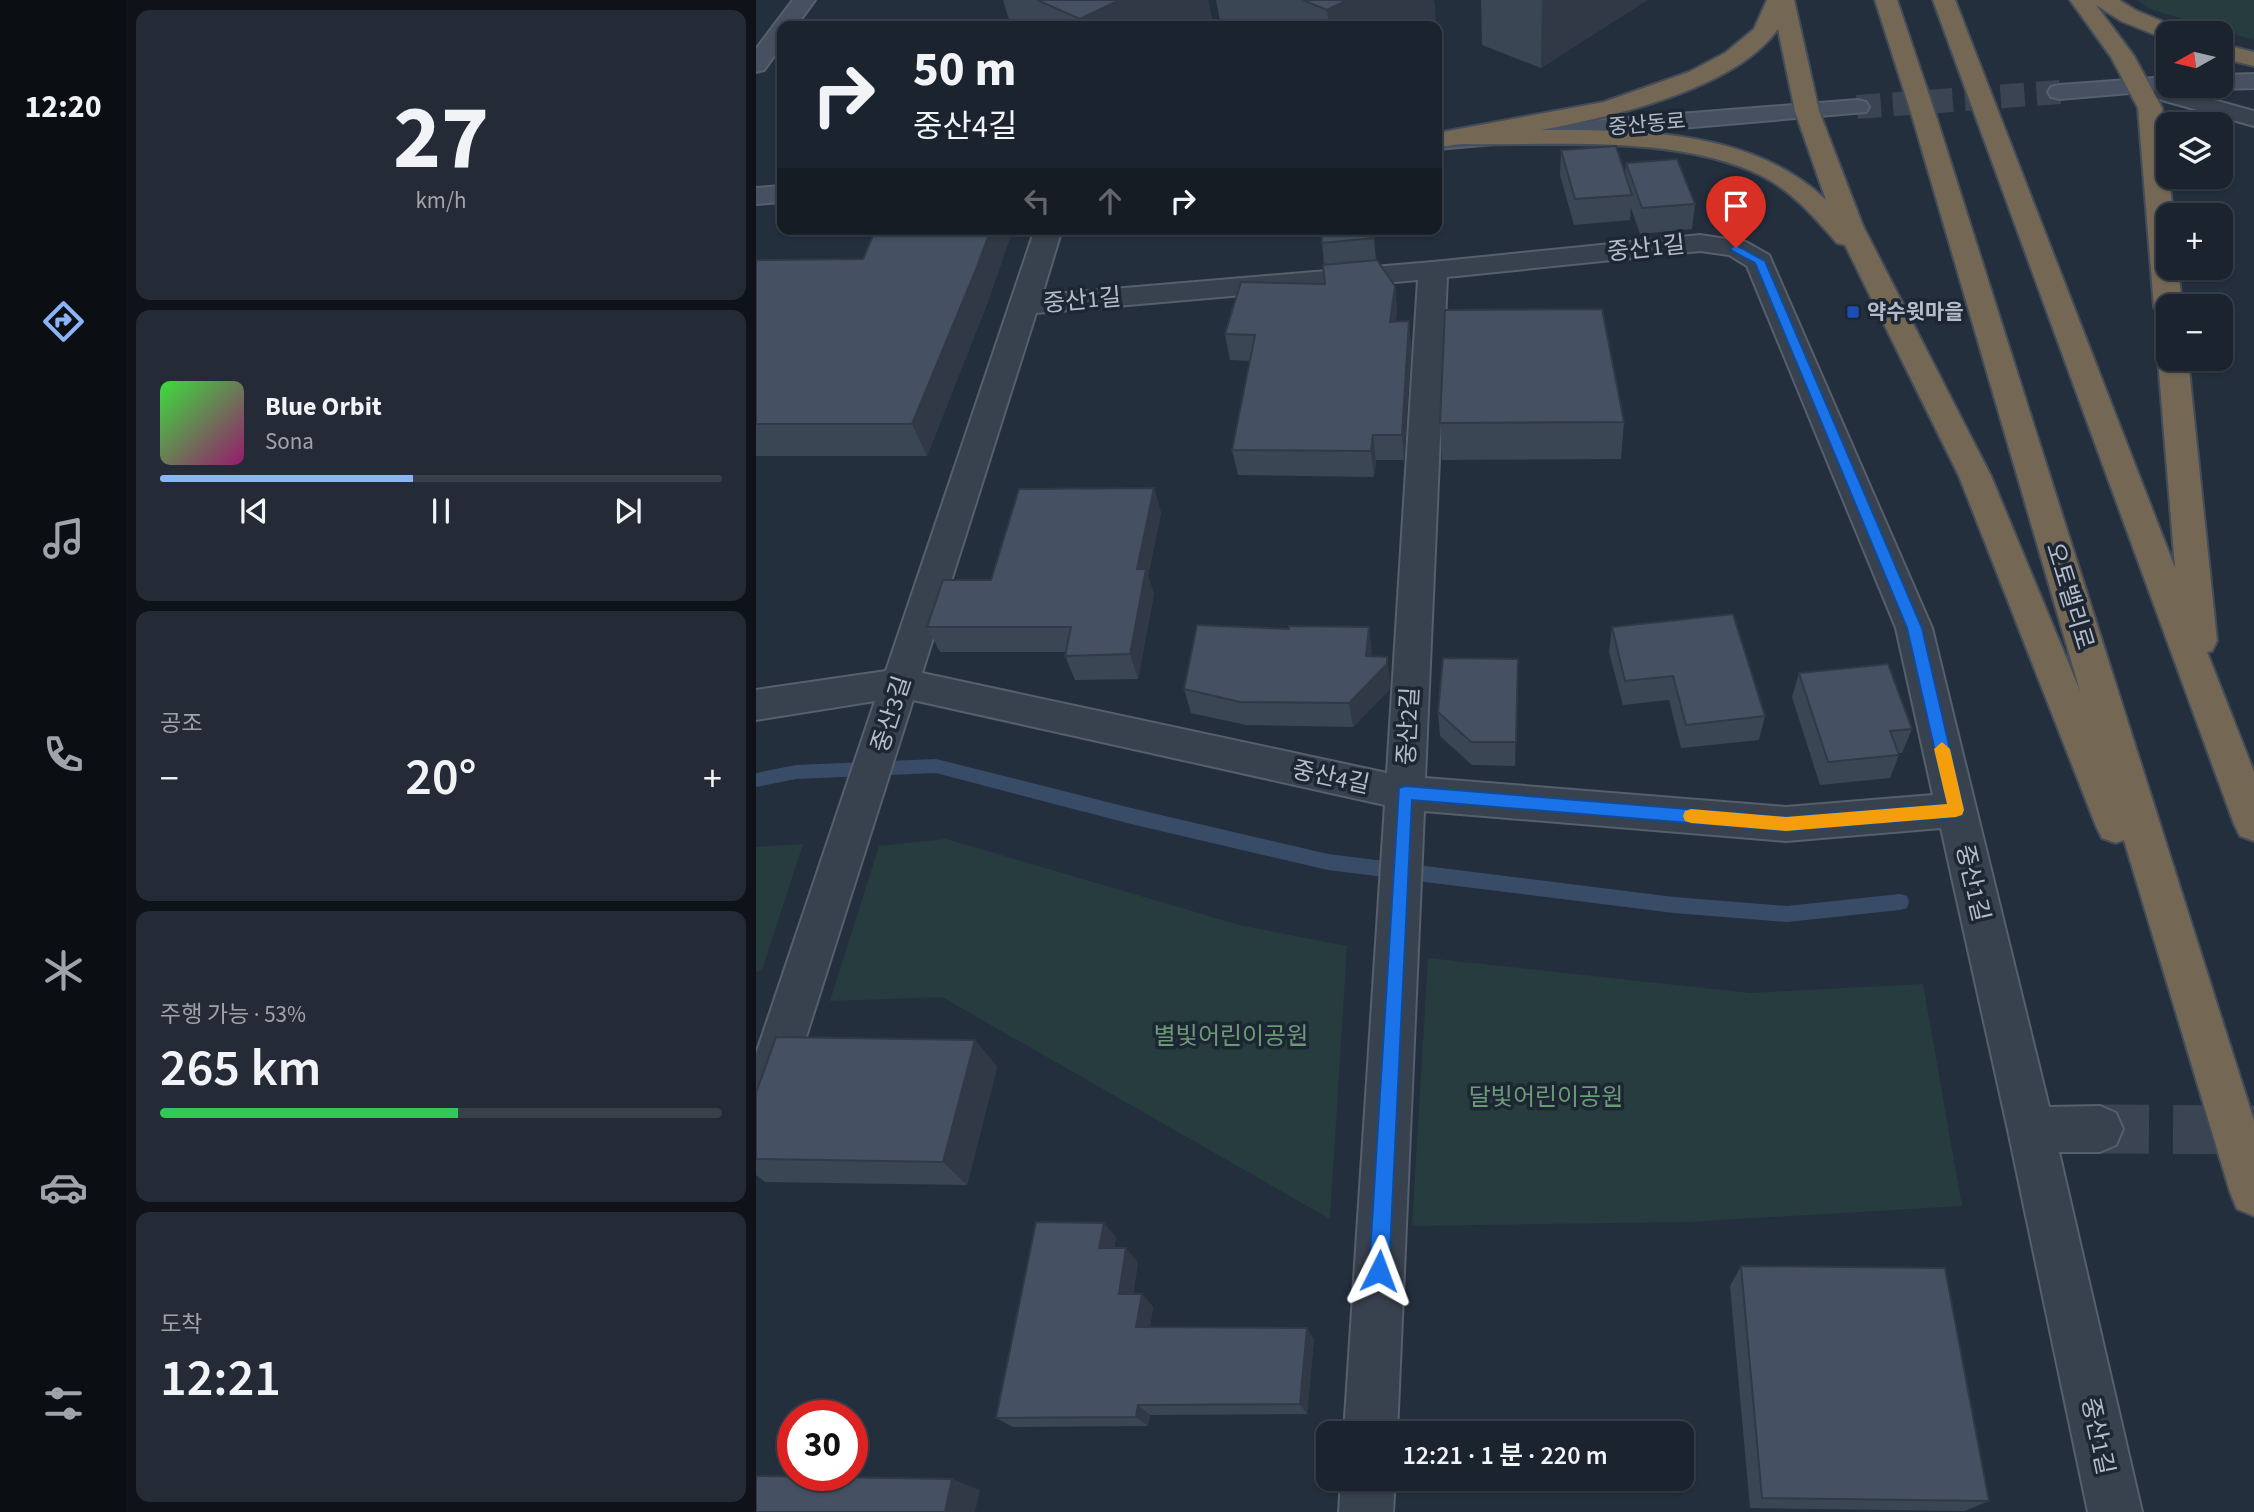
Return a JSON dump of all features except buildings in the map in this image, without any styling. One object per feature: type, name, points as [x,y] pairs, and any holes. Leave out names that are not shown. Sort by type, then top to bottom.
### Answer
[{"type":"highway","points":[[1780,0],[1807,111],[1849,226],[1975,476],[2212,1064]]},
{"type":"highway","points":[[1442,139],[1530,126],[1608,108],[1682,83],[1728,61],[1763,33],[1780,0]]},
{"type":"highway","name":"오토밸리로","points":[[1886,0],[1925,119],[2212,1064],[2254,1192]]},
{"type":"highway","points":[[1944,0],[2254,824]]},
{"type":"highway","points":[[2081,0],[2122,56],[2150,108],[2167,294]]},
{"type":"highway","points":[[2103,0],[2129,16],[2156,27]]},
{"type":"highway","points":[[2233,54],[2254,60]]},
{"type":"highway","points":[[1471,138],[1636,141],[1741,158],[1772,172],[1804,192],[1861,251]]},
{"type":"highway","points":[[2174,371],[2203,692]]},
{"type":"street","points":[[788,21],[804,0]]},
{"type":"street","points":[[756,65],[777,36]]},
{"type":"street","points":[[2233,82],[2254,81]]},
{"type":"street","points":[[2060,92],[2156,85]]},
{"type":"street","points":[[2138,86],[2254,120]]},
{"type":"street","name":"중산동로","points":[[1442,140],[1857,107]]},
{"type":"street","points":[[756,196],[777,194]]},
{"type":"street","name":"중산3길","points":[[756,1122],[1047,235]]},
{"type":"street","name":"중산1길","points":[[1026,305],[1433,270],[1700,243],[1736,248],[1759,261],[1914,628],[2031,1130],[2115,1512]]},
{"type":"street","name":"중산2길","points":[[1372,1421],[1433,270]]},
{"type":"street","name":"중산4길","points":[[756,705],[896,699],[1405,793],[1786,824],[1960,830]]},
{"type":"street","points":[[2031,1130],[2100,1129]]},
{"type":"street","points":[[1366,1512],[1367,1491]]},
{"type":"green space","points":[[2137,0],[2254,0],[2254,40],[2233,34],[2233,21],[2190,21],[2150,9]]},
{"type":"green space","name":"별빛어린이공원","points":[[946,839],[1243,926],[1347,946],[1330,1219],[942,997],[830,1001],[879,846]]},
{"type":"green space","points":[[803,844],[762,970],[756,972],[756,847]]},
{"type":"green space","name":"달빛어린이공원","points":[[1428,958],[1750,993],[1923,984],[1962,1206],[1687,1222],[1412,1226]]},
{"type":"waterway","points":[[756,780],[796,772],[936,766],[1131,816],[1328,862],[1674,905],[1787,914],[1900,902]]},
{"type":"tunnel","points":[[1857,107],[2060,92]]},
{"type":"tunnel","points":[[2100,1129],[2254,1130]]},
{"type":"slow traffic","points":[[1691,816],[1786,824],[1956,810],[1942,749]]},
{"type":"place","name":"약수윗마을","points":[[1853,312]]},
{"type":"route","points":[[1379,1271],[1405,793],[1786,824],[1956,810],[1914,628],[1759,261],[1736,248]]}]
